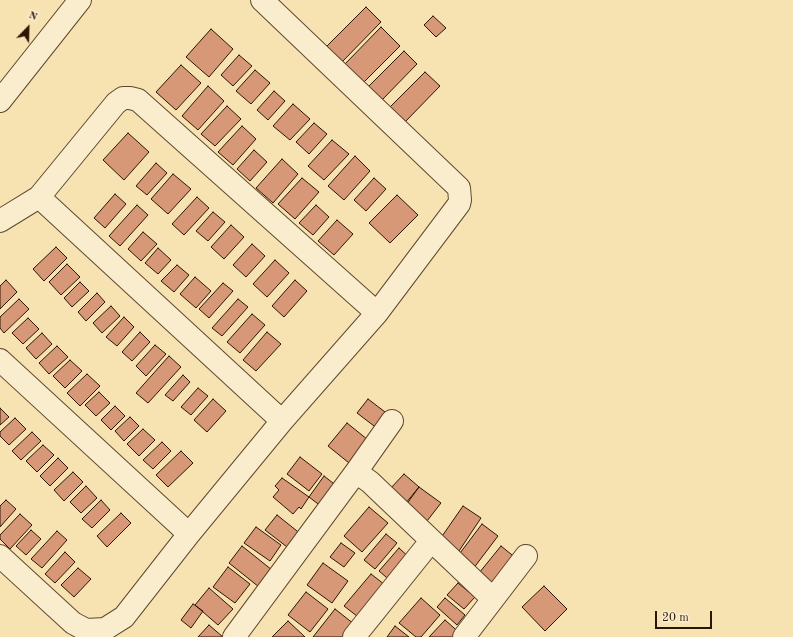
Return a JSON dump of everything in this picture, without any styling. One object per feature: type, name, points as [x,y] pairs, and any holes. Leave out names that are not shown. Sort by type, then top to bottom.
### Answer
[{"type":"street","points":[[0,101],[80,0]]},
{"type":"street","points":[[0,556],[73,623],[86,630],[105,629],[124,617],[189,534],[282,421],[378,313],[460,200],[459,188],[262,0]]},
{"type":"street","points":[[0,221],[39,197],[116,103],[123,98],[138,100],[378,313]]},
{"type":"street","points":[[39,197],[282,421]]},
{"type":"street","points":[[0,360],[189,534]]},
{"type":"street","points":[[234,637],[392,421]]},
{"type":"street","points":[[356,472],[370,482],[493,599]]},
{"type":"street","points":[[354,637],[431,541]]},
{"type":"street","points":[[464,637],[526,556]]},
{"type":"building","points":[[366,7],[381,22],[340,64],[324,49]]},
{"type":"building","points":[[433,16],[446,28],[436,37],[424,25]]},
{"type":"building","points":[[381,27],[400,46],[363,83],[344,65]]},
{"type":"building","points":[[211,29],[233,49],[209,77],[186,57]]},
{"type":"building","points":[[404,51],[417,64],[381,101],[367,88]]},
{"type":"building","points":[[239,55],[252,66],[233,86],[221,75]]},
{"type":"building","points":[[181,65],[201,83],[176,110],[156,92]]},
{"type":"building","points":[[255,70],[270,83],[251,104],[236,91]]},
{"type":"building","points":[[425,72],[440,86],[405,122],[390,107]]},
{"type":"building","points":[[208,86],[224,101],[198,130],[182,116]]},
{"type":"building","points":[[274,91],[285,101],[268,120],[257,110]]},
{"type":"building","points":[[293,104],[310,119],[290,140],[273,126]]},
{"type":"building","points":[[227,106],[241,119],[215,146],[201,134]]},
{"type":"building","points":[[314,123],[327,134],[309,154],[296,142]]},
{"type":"building","points":[[242,126],[256,139],[233,165],[218,152]]},
{"type":"building","points":[[128,133],[149,152],[124,180],[103,160]]},
{"type":"building","points":[[332,140],[349,154],[324,180],[308,166]]},
{"type":"building","points":[[254,150],[267,162],[250,181],[237,169]]},
{"type":"building","points":[[355,156],[370,171],[344,200],[328,186]]},
{"type":"building","points":[[282,159],[298,174],[273,203],[256,188]]},
{"type":"building","points":[[156,163],[167,173],[147,195],[136,186]]},
{"type":"building","points":[[173,174],[191,189],[168,214],[151,199]]},
{"type":"building","points":[[302,178],[319,192],[295,219],[278,204]]},
{"type":"building","points":[[374,178],[386,189],[366,211],[354,200]]},
{"type":"building","points":[[115,194],[126,204],[105,228],[94,218]]},
{"type":"building","points":[[397,195],[418,215],[390,243],[369,223]]},
{"type":"building","points":[[197,197],[209,208],[184,235],[172,224]]},
{"type":"building","points":[[137,205],[148,215],[120,246],[109,236]]},
{"type":"building","points":[[316,205],[329,217],[313,235],[299,223]]},
{"type":"building","points":[[213,212],[225,222],[208,241],[196,231]]},
{"type":"building","points":[[337,220],[353,234],[334,255],[318,241]]},
{"type":"building","points":[[231,225],[244,237],[224,259],[211,247]]},
{"type":"building","points":[[143,232],[157,244],[141,261],[128,249]]},
{"type":"building","points":[[252,244],[265,256],[246,277],[233,265]]},
{"type":"building","points":[[56,247],[67,258],[44,281],[33,269]]},
{"type":"building","points":[[158,248],[171,260],[158,274],[145,263]]},
{"type":"building","points":[[275,260],[289,273],[267,297],[253,284]]},
{"type":"building","points":[[67,264],[80,277],[61,295],[49,282]]},
{"type":"building","points":[[177,265],[189,275],[174,292],[161,281]]},
{"type":"building","points":[[195,277],[211,291],[196,308],[180,294]]},
{"type":"building","points":[[6,280],[17,292],[0,309],[0,286]]},
{"type":"building","points":[[295,280],[307,291],[284,317],[272,306]]},
{"type":"building","points":[[80,282],[89,291],[72,307],[64,298]]},
{"type":"building","points":[[223,283],[233,291],[209,318],[199,309]]},
{"type":"building","points":[[97,293],[105,302],[86,321],[78,312]]},
{"type":"building","points":[[19,299],[29,309],[4,333],[0,328],[0,317]]},
{"type":"building","points":[[238,299],[248,307],[222,336],[212,328]]},
{"type":"building","points":[[111,306],[120,316],[102,333],[93,323]]},
{"type":"building","points":[[252,314],[265,325],[240,353],[227,342]]},
{"type":"building","points":[[124,317],[134,327],[117,346],[106,337]]},
{"type":"building","points":[[28,318],[39,329],[23,344],[12,333]]},
{"type":"building","points":[[140,332],[150,342],[132,361],[122,352]]},
{"type":"building","points":[[267,332],[281,344],[256,371],[243,360]]},
{"type":"building","points":[[42,333],[52,344],[36,359],[26,348]]},
{"type":"building","points":[[155,345],[166,354],[146,376],[136,366]]},
{"type":"building","points":[[57,346],[68,357],[49,374],[39,363]]},
{"type":"building","points":[[169,356],[181,367],[148,403],[136,393]]},
{"type":"building","points":[[70,360],[82,371],[65,388],[53,376]]},
{"type":"building","points":[[87,374],[100,386],[80,406],[67,393]]},
{"type":"building","points":[[183,375],[190,382],[173,401],[165,395]]},
{"type":"building","points":[[198,388],[208,396],[191,415],[181,407]]},
{"type":"building","points":[[99,392],[110,403],[96,416],[85,405]]},
{"type":"building","points":[[213,399],[226,411],[207,432],[194,420]]},
{"type":"building","points":[[368,399],[389,415],[378,429],[357,413]]},
{"type":"building","points":[[115,406],[125,416],[111,430],[101,420]]},
{"type":"building","points":[[0,408],[9,417],[0,425]]},
{"type":"building","points":[[130,417],[139,426],[124,441],[115,431]]},
{"type":"building","points":[[15,418],[26,429],[9,445],[0,436],[0,432]]},
{"type":"building","points":[[347,423],[373,444],[354,467],[328,446]]},
{"type":"building","points":[[143,429],[155,440],[139,456],[127,444]]},
{"type":"building","points":[[32,432],[41,441],[21,460],[12,451]]},
{"type":"building","points":[[162,442],[171,451],[153,469],[143,460]]},
{"type":"building","points":[[43,445],[54,455],[37,472],[26,461]]},
{"type":"building","points":[[181,451],[193,463],[168,487],[156,475]]},
{"type":"building","points":[[300,457],[322,474],[309,491],[287,474]]},
{"type":"building","points":[[58,458],[68,468],[50,486],[40,476]]},
{"type":"building","points":[[73,472],[83,482],[64,501],[54,490]]},
{"type":"building","points":[[404,474],[419,487],[405,504],[389,490]]},
{"type":"building","points":[[324,476],[338,487],[322,507],[309,497]]},
{"type":"building","points":[[282,478],[309,497],[301,509],[299,507],[293,514],[273,497],[279,490],[275,486]]},
{"type":"building","points":[[86,486],[97,498],[81,513],[70,502]]},
{"type":"building","points":[[419,487],[441,503],[427,521],[406,505]]},
{"type":"building","points":[[6,500],[16,509],[0,527],[0,506]]},
{"type":"building","points":[[101,500],[110,510],[92,528],[82,519]]},
{"type":"building","points":[[463,506],[481,518],[457,554],[438,542]]},
{"type":"building","points":[[369,507],[388,523],[362,552],[344,536]]},
{"type":"building","points":[[121,513],[131,523],[107,547],[97,536]]},
{"type":"building","points":[[20,514],[32,525],[10,549],[0,539],[0,535]]},
{"type":"building","points":[[277,515],[302,535],[291,550],[265,530]]},
{"type":"building","points":[[482,524],[498,536],[473,569],[457,557]]},
{"type":"building","points":[[256,527],[281,545],[270,561],[244,543]]},
{"type":"building","points":[[31,530],[41,539],[26,555],[16,546]]},
{"type":"building","points":[[57,531],[67,540],[42,568],[31,559]]},
{"type":"building","points":[[386,534],[397,543],[375,569],[364,560]]},
{"type":"building","points":[[341,543],[355,553],[344,567],[330,557]]},
{"type":"building","points":[[242,546],[272,570],[259,587],[229,563]]},
{"type":"building","points":[[501,546],[517,559],[491,591],[475,578]]},
{"type":"building","points":[[399,548],[413,561],[393,583],[379,571]]},
{"type":"building","points":[[65,552],[75,562],[55,583],[45,574]]},
{"type":"building","points":[[323,563],[348,581],[332,603],[307,585]]},
{"type":"building","points":[[228,567],[250,584],[235,603],[213,587]]},
{"type":"building","points":[[78,568],[91,579],[74,597],[61,585]]},
{"type":"building","points":[[371,574],[389,588],[362,620],[344,606]]},
{"type":"building","points":[[458,583],[475,597],[464,609],[447,595]]},
{"type":"building","points":[[544,586],[567,609],[545,631],[522,607]]},
{"type":"building","points":[[209,588],[233,609],[218,625],[195,605]]},
{"type":"building","points":[[306,592],[328,609],[310,632],[288,615]]},
{"type":"building","points":[[421,598],[440,615],[421,637],[416,637],[399,623]]},
{"type":"building","points":[[445,598],[465,615],[457,625],[437,607]]},
{"type":"building","points":[[193,604],[203,611],[191,628],[181,620]]},
{"type":"building","points":[[335,609],[359,628],[351,637],[313,637]]},
{"type":"building","points":[[445,620],[462,635],[461,637],[429,637]]},
{"type":"building","points":[[288,621],[305,637],[272,637]]},
{"type":"building","points":[[209,625],[223,637],[198,637]]},
{"type":"building","points":[[395,626],[409,637],[387,637]]}]
